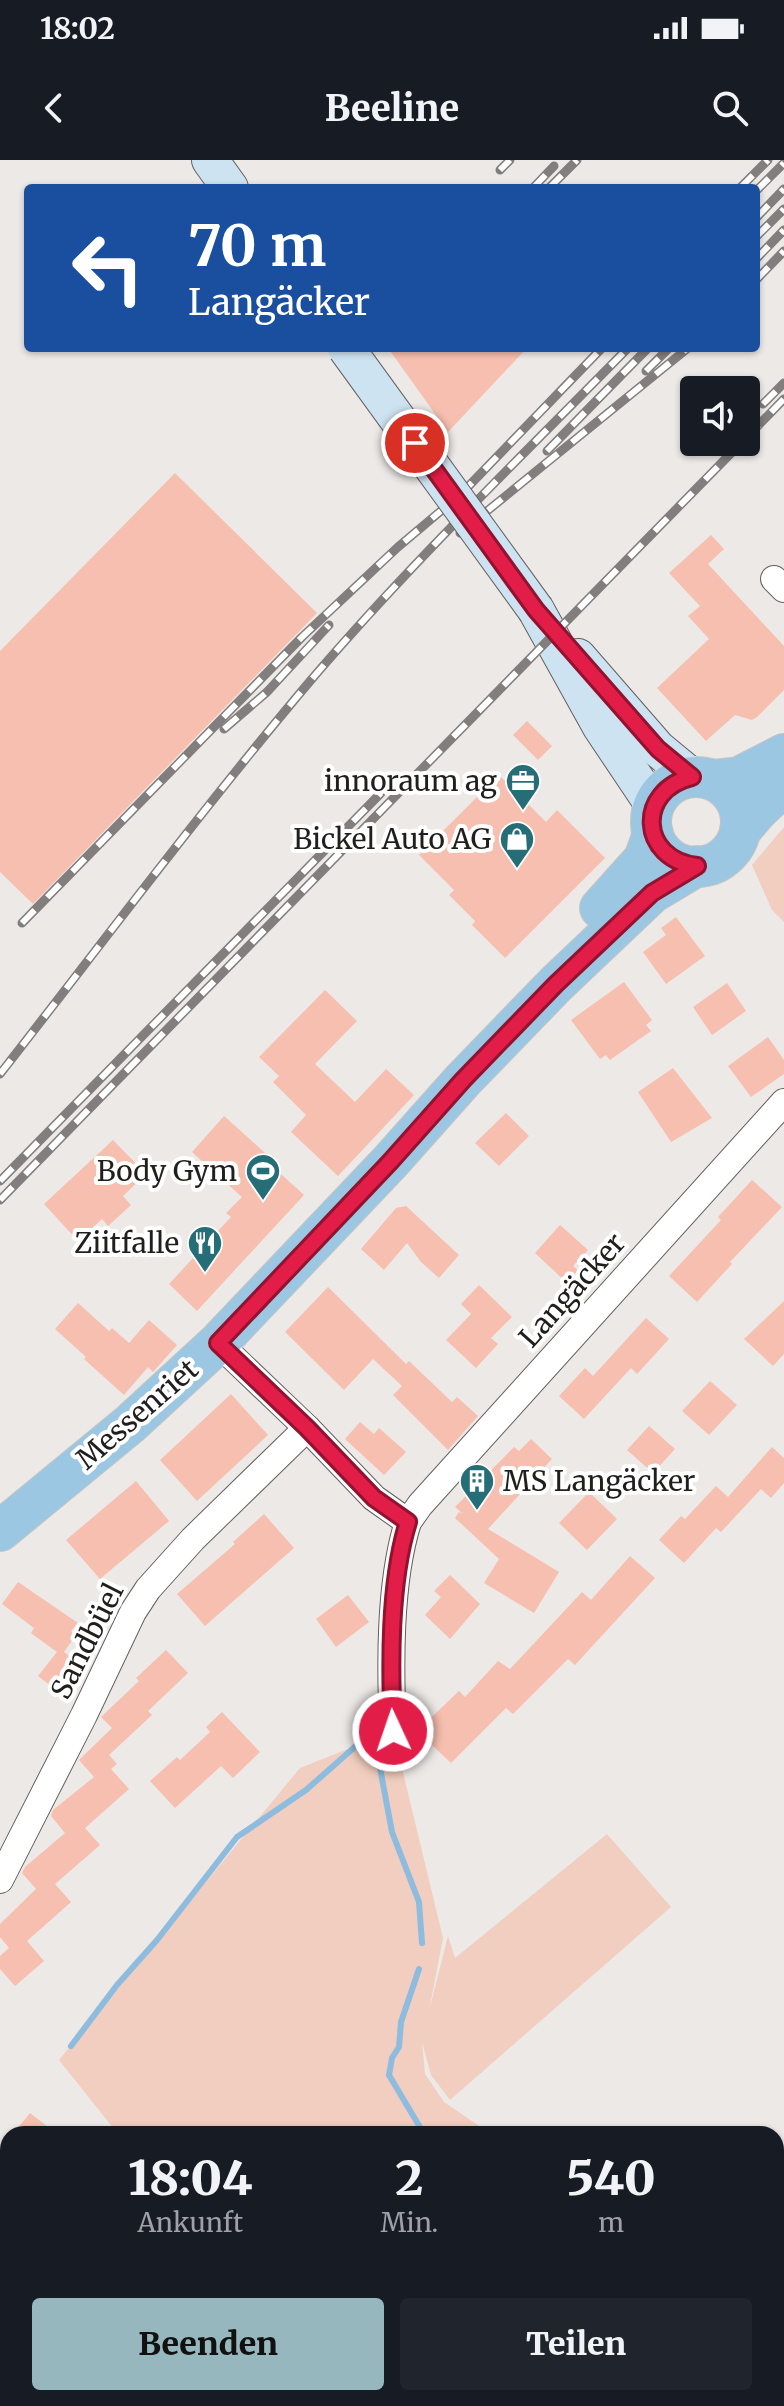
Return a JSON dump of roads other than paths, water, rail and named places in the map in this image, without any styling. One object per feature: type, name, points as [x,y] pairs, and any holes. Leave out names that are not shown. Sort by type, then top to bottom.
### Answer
[{"type":"main road","points":[[210,160],[227,184]]},
{"type":"main road","points":[[349,352],[536,610],[658,749],[733,795],[741,818],[740,831]]},
{"type":"main road","points":[[536,610],[654,820],[659,847],[668,857],[682,864],[697,866]]},
{"type":"main road","points":[[703,778],[739,777],[757,771],[784,754]]},
{"type":"main road","name":"Messenriet","points":[[0,1531],[130,1424],[218,1343],[390,1162],[541,987],[572,935],[632,876],[644,859],[654,820],[669,786],[703,778]]},
{"type":"main road","name":"Messenriet","points":[[541,987],[652,893],[697,866],[709,865],[730,852],[740,831],[784,786]]},
{"type":"street","name":"Langäcker","points":[[393,1731],[390,1677],[394,1620],[400,1553],[408,1522],[784,1102]]},
{"type":"street","points":[[218,1343],[307,1428],[374,1498],[408,1522]]},
{"type":"street","name":"Sandbüel","points":[[0,1880],[133,1612],[148,1589],[193,1539],[307,1428]]},
{"type":"waterway","points":[[71,2046],[237,1837],[306,1790],[374,1730]]},
{"type":"waterway","points":[[380,1768],[392,1832],[419,1902],[422,1943]]},
{"type":"waterway","points":[[419,1969],[401,2022],[399,2047],[392,2058],[389,2075],[419,2126]]},
{"type":"railway","points":[[500,170],[510,160]]},
{"type":"railway","points":[[553,184],[577,160]]},
{"type":"railway","points":[[744,184],[768,160]]},
{"type":"railway","points":[[760,187],[784,163]]},
{"type":"railway","points":[[537,184],[554,166]]},
{"type":"railway","points":[[760,214],[784,189]]},
{"type":"railway","points":[[760,233],[784,209]]},
{"type":"railway","points":[[760,255],[784,230]]},
{"type":"railway","points":[[760,276],[784,251]]},
{"type":"railway","points":[[22,923],[302,637],[398,547],[461,494],[598,352]]},
{"type":"railway","points":[[0,1074],[192,826],[311,680],[427,553],[624,352]]},
{"type":"railway","points":[[547,451],[644,352]]},
{"type":"railway","points":[[646,371],[665,352]]},
{"type":"railway","points":[[460,533],[683,352]]},
{"type":"railway","points":[[763,404],[784,383]]},
{"type":"railway","points":[[760,424],[784,399]]},
{"type":"railway","points":[[0,1200],[728,456]]},
{"type":"railway","points":[[224,729],[267,692],[329,625]]},
{"type":"railway","points":[[0,1181],[381,793]]},
{"type":"place","name":"innoraum ag","points":[[523,812]]},
{"type":"place","name":"Bickel Auto AG","points":[[517,870]]},
{"type":"place","name":"Body Gym","points":[[263,1202]]},
{"type":"place","name":"Ziitfalle","points":[[205,1274]]},
{"type":"place","name":"MS Langäcker","points":[[477,1512]]}]
